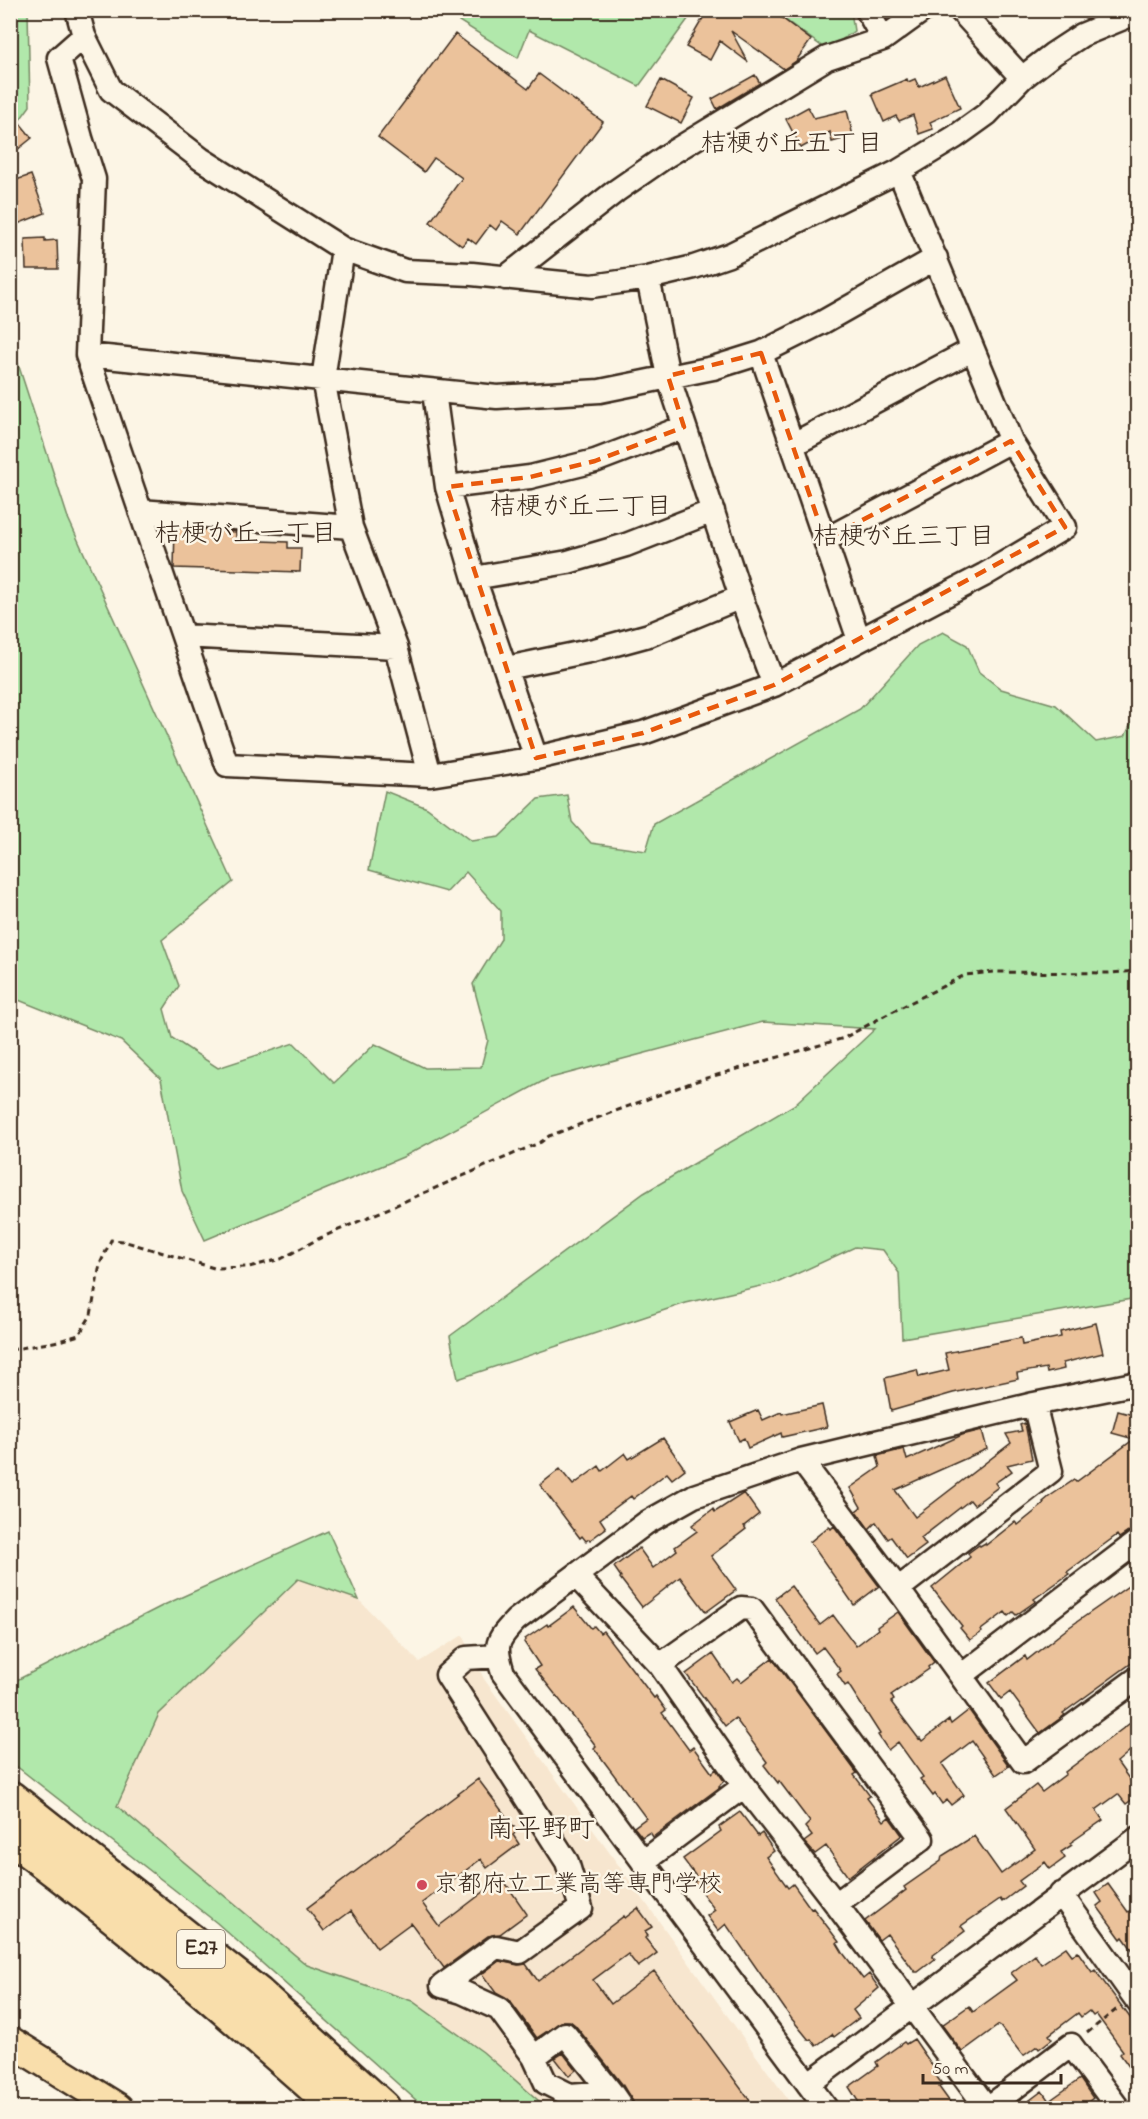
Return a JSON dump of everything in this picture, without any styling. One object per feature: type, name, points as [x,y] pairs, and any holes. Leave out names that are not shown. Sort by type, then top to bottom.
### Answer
[{"type":"highway","name":"E27","points":[[10,1798],[258,1994],[383,2109]]},
{"type":"highway","name":"E27","points":[[10,1837],[54,1868],[164,1959],[268,2046],[338,2109]]},
{"type":"main road","points":[[10,2040],[118,2109]]},
{"type":"street","points":[[77,10],[84,36],[111,90],[201,159],[343,249],[405,271],[472,274],[592,286],[648,278],[694,267],[729,255],[899,171],[955,138],[987,114],[1022,78],[1053,54],[1082,35],[1137,12]]},
{"type":"street","points":[[867,10],[882,39]]},
{"type":"street","points":[[505,278],[616,191],[668,155],[827,58],[882,39],[923,10]]},
{"type":"street","points":[[960,10],[1022,78]]},
{"type":"street","points":[[84,36],[60,58],[94,179],[87,355],[227,765],[430,775],[536,758],[643,733],[774,685],[984,574],[1065,527],[1011,441],[899,171]]},
{"type":"street","points":[[343,249],[323,379],[351,527],[396,647],[430,775]]},
{"type":"street","points":[[87,355],[497,397],[600,391],[713,368],[761,352],[823,322],[936,258]]},
{"type":"street","points":[[648,278],[668,376],[741,597],[774,685]]},
{"type":"street","points":[[792,445],[972,350]]},
{"type":"street","points":[[761,352],[859,640]]},
{"type":"street","points":[[434,392],[447,487],[474,578],[507,668],[536,758]]},
{"type":"street","points":[[447,487],[530,477],[595,461],[684,426]]},
{"type":"street","points":[[825,540],[1011,441]]},
{"type":"street","points":[[140,511],[351,527]]},
{"type":"street","points":[[474,578],[568,562],[626,545],[713,511]]},
{"type":"street","points":[[507,668],[594,650],[649,635],[741,597]]},
{"type":"street","points":[[183,636],[396,647]]},
{"type":"street","points":[[826,2109],[503,1673],[498,1656],[500,1637],[516,1620],[646,1523],[694,1496],[801,1460],[1034,1404],[1137,1383]]},
{"type":"street","points":[[898,1589],[1051,1471],[1034,1404]]},
{"type":"street","points":[[801,1460],[1023,1762],[1137,1678]]},
{"type":"street","points":[[961,1676],[1137,1541]]},
{"type":"street","points":[[576,1576],[660,1665],[744,1786],[836,1904],[987,2109],[1071,2045],[1118,2109]]},
{"type":"street","points":[[660,1665],[741,1608],[752,1609],[922,1839],[836,1904]]},
{"type":"street","points":[[498,1656],[466,1658],[447,1675],[567,1862],[581,1908],[520,1952],[496,1947],[442,1986],[462,1992],[499,2010],[534,2057],[546,2083],[570,2095],[617,2101]]},
{"type":"street","points":[[643,1862],[744,1786]]},
{"type":"street","points":[[808,2084],[1137,1838]]},
{"type":"street","points":[[1061,1894],[1130,2003]]},
{"type":"street","points":[[534,2057],[565,2034],[617,2101]]},
{"type":"path","points":[[10,1350],[79,1335],[91,1315],[100,1264],[111,1240],[123,1241],[214,1268],[249,1267],[281,1258],[318,1239],[541,1142],[549,1136],[693,1082],[844,1038],[965,975],[994,972],[1109,973],[1137,971]]},
{"type":"path","points":[[1071,2045],[1130,2003]]},
{"type":"highlighted area","points":[[761,353],[825,540],[1011,441],[1065,527],[774,685],[643,733],[536,758],[447,487],[530,477],[595,461],[684,427],[668,376]]},
{"type":"shaded area","name":"京都府立工業高等専門学校","points":[[299,1579],[359,1600],[419,1662],[463,1635],[484,1679],[794,2108],[547,2108],[483,2052],[412,2001],[307,1965],[117,1806],[159,1714]]},
{"type":"green space","points":[[11,11],[28,11],[30,106],[11,132]]},
{"type":"green space","points":[[443,11],[694,11],[639,86],[529,30],[518,58]]},
{"type":"green space","points":[[773,11],[851,11],[854,31],[827,50]]},
{"type":"green space","points":[[10,339],[68,518],[233,882],[162,940],[179,986],[164,1009],[172,1038],[218,1068],[294,1043],[334,1083],[375,1044],[425,1068],[481,1067],[488,1040],[473,984],[501,939],[501,911],[466,872],[447,892],[369,870],[385,791],[427,808],[471,841],[499,837],[538,799],[567,795],[572,822],[591,843],[646,851],[654,824],[860,709],[918,645],[943,632],[967,645],[979,672],[1001,689],[1056,705],[1096,742],[1125,736],[1137,712],[1137,1298],[902,1338],[899,1273],[883,1250],[855,1247],[779,1282],[686,1303],[458,1379],[450,1336],[644,1193],[794,1105],[875,1029],[763,1022],[547,1079],[403,1157],[205,1240],[182,1191],[161,1079],[121,1041],[11,997]]},
{"type":"green space","points":[[328,1531],[359,1600],[298,1579],[159,1714],[117,1806],[307,1965],[412,2001],[483,2052],[547,2108],[425,2108],[217,1923],[11,1762],[11,1683],[164,1605]]},
{"type":"building","points":[[702,10],[771,10],[811,40],[796,61],[784,69],[731,31],[748,62],[720,41],[710,60],[686,47],[706,13]]},
{"type":"building","points":[[455,34],[528,89],[539,74],[603,122],[520,234],[502,221],[496,230],[490,225],[476,244],[468,238],[462,246],[430,222],[462,178],[434,158],[424,172],[378,137]]},
{"type":"building","points":[[755,75],[760,83],[717,109],[712,99]]},
{"type":"building","points":[[945,75],[960,108],[930,122],[933,129],[919,134],[913,115],[899,121],[896,116],[884,122],[872,94],[907,79],[908,82],[915,79],[919,87]]},
{"type":"building","points":[[661,80],[694,98],[681,123],[647,106]]},
{"type":"building","points":[[808,107],[814,118],[847,110],[853,136],[832,142],[830,132],[801,148],[786,119]]},
{"type":"building","points":[[10,111],[32,138],[17,150],[10,143]]},
{"type":"building","points":[[31,175],[45,213],[10,227],[10,182]]},
{"type":"building","points":[[45,238],[45,241],[57,240],[58,269],[26,269],[25,239]]},
{"type":"building","points":[[175,527],[236,532],[236,540],[288,542],[288,548],[301,548],[300,572],[174,568]]},
{"type":"building","points":[[1096,1323],[1103,1353],[1063,1363],[1064,1369],[1047,1373],[1046,1368],[1017,1373],[1018,1379],[953,1393],[891,1411],[885,1378],[917,1370],[919,1377],[949,1370],[945,1353],[1021,1338],[1022,1345],[1061,1337],[1060,1332]]},
{"type":"building","points":[[822,1405],[827,1427],[782,1437],[781,1433],[748,1448],[744,1438],[739,1441],[730,1422],[758,1410],[763,1420],[781,1412],[782,1414]]},
{"type":"building","points":[[1118,1411],[1137,1416],[1137,1526],[1119,1538],[1117,1535],[1067,1572],[1069,1574],[1016,1615],[1013,1612],[1008,1616],[1005,1612],[970,1640],[960,1628],[962,1626],[932,1588],[970,1557],[968,1553],[979,1545],[985,1543],[986,1545],[1015,1522],[1018,1525],[1044,1504],[1043,1502],[1050,1496],[1074,1480],[1076,1482],[1134,1439],[1112,1433]]},
{"type":"building","points":[[1025,1423],[1032,1459],[1007,1465],[1012,1471],[995,1483],[998,1487],[974,1505],[970,1500],[921,1538],[926,1545],[907,1559],[891,1537],[888,1539],[876,1522],[869,1529],[856,1511],[861,1507],[850,1488],[880,1467],[877,1456],[904,1449],[907,1460],[962,1435],[982,1430],[987,1449],[895,1490],[915,1517],[1011,1443],[1006,1434],[1022,1431],[1020,1425]]},
{"type":"building","points":[[663,1438],[685,1469],[672,1479],[667,1473],[633,1499],[631,1496],[600,1519],[606,1528],[590,1540],[586,1541],[582,1536],[580,1538],[540,1485],[560,1469],[573,1485],[599,1466],[602,1471],[625,1453],[629,1459]]},
{"type":"building","points":[[744,1493],[759,1514],[744,1526],[746,1529],[711,1556],[736,1590],[706,1612],[680,1577],[642,1607],[614,1567],[639,1548],[653,1568],[677,1550],[675,1547],[697,1531],[692,1525],[713,1509],[715,1512]]},
{"type":"building","points":[[829,1526],[831,1529],[834,1526],[879,1586],[854,1605],[810,1542]]},
{"type":"building","points":[[1137,1580],[1137,1659],[1063,1713],[1065,1715],[1040,1733],[1010,1692],[1001,1699],[989,1683],[1025,1656],[1027,1660]]},
{"type":"building","points":[[791,1586],[820,1625],[833,1615],[856,1646],[898,1612],[934,1662],[928,1667],[929,1669],[891,1695],[894,1700],[891,1702],[922,1741],[949,1720],[951,1724],[969,1710],[1009,1766],[996,1775],[972,1741],[942,1764],[964,1795],[951,1805],[947,1800],[942,1804],[920,1779],[923,1777],[898,1742],[888,1750],[848,1684],[845,1686],[837,1674],[841,1671],[823,1647],[815,1653],[775,1598]]},
{"type":"building","points":[[574,1607],[591,1628],[594,1626],[600,1633],[603,1631],[654,1698],[656,1696],[666,1710],[662,1713],[689,1750],[693,1747],[712,1773],[716,1769],[724,1781],[720,1787],[653,1837],[650,1832],[642,1837],[634,1827],[646,1818],[594,1748],[596,1746],[535,1669],[540,1666],[524,1642],[525,1639]]},
{"type":"building","points":[[713,1654],[732,1682],[737,1678],[741,1682],[772,1658],[857,1773],[854,1775],[870,1796],[867,1798],[884,1821],[889,1817],[902,1835],[848,1877],[826,1846],[815,1854],[804,1842],[812,1836],[805,1827],[810,1822],[764,1765],[767,1762],[735,1718],[725,1726],[686,1674]]},
{"type":"building","points":[[1137,1718],[1137,1745],[1117,1762],[1137,1790],[1137,1796],[1126,1804],[1118,1794],[1096,1810],[1103,1820],[1061,1852],[1065,1858],[1050,1869],[1045,1862],[1019,1881],[1023,1886],[1002,1902],[1000,1899],[961,1926],[965,1931],[932,1956],[935,1959],[918,1972],[915,1972],[887,1934],[879,1940],[865,1921],[906,1890],[904,1887],[941,1861],[942,1856],[974,1836],[1001,1874],[1035,1849],[1006,1808],[1036,1785],[1042,1792]]},
{"type":"building","points":[[478,1779],[517,1831],[513,1835],[519,1844],[487,1868],[481,1859],[422,1903],[439,1926],[502,1878],[527,1914],[500,1934],[488,1936],[444,1968],[411,1923],[377,1948],[351,1911],[324,1931],[307,1908]]},
{"type":"building","points":[[740,1812],[758,1836],[762,1833],[774,1851],[766,1857],[788,1888],[793,1884],[839,1942],[837,1943],[843,1953],[863,1979],[869,1974],[879,1988],[853,2010],[859,2018],[834,2037],[832,2034],[816,2046],[791,2018],[726,1924],[718,1931],[707,1916],[715,1910],[694,1882],[698,1879],[683,1859],[721,1831],[719,1827]]},
{"type":"building","points":[[1108,1884],[1128,1912],[1137,1905],[1137,1956],[1123,1937],[1121,1939],[1097,1906],[1102,1902],[1096,1893]]},
{"type":"building","points":[[638,1908],[652,1927],[645,1931],[648,1935],[645,1938],[657,1953],[638,1967],[628,1954],[593,1980],[611,2004],[654,1971],[756,2109],[637,2109],[622,2084],[575,2025],[570,2021],[563,2021],[537,2038],[510,2001],[496,1993],[482,1974],[499,1961],[518,1965],[526,1964],[538,1981]]},
{"type":"building","points":[[1066,1947],[1072,1955],[1078,1952],[1092,1972],[1095,1970],[1137,2027],[1137,2078],[1120,2054],[1123,2051],[1096,2014],[1093,2016],[1089,2011],[1081,2017],[1078,2013],[1049,2035],[1052,2039],[1039,2049],[1037,2046],[1023,2056],[999,2025],[962,2052],[942,2025],[969,2006],[973,2012],[1017,1980],[1011,1973],[1035,1955],[1041,1964]]},
{"type":"building","points":[[914,2039],[936,2071],[934,2073],[942,2084],[939,2087],[955,2109],[863,2109],[849,2087],[878,2066],[876,2062],[904,2042],[906,2044]]},
{"type":"building","points":[[563,2053],[576,2070],[569,2076],[555,2058]]},
{"type":"building","points":[[1080,2079],[1093,2098],[1079,2109],[1018,2109],[1042,2091],[1049,2101]]},
{"type":"place","name":"京都府立工業高等専門学校","points":[[422,1885]]},
{"type":"district","name":"桔梗が丘五丁目","points":[[792,145]]},
{"type":"district","name":"桔梗が丘二丁目","points":[[581,508]]},
{"type":"district","name":"桔梗が丘一丁目","points":[[246,535]]},
{"type":"district","name":"桔梗が丘三丁目","points":[[904,538]]},
{"type":"district","name":"南平野町","points":[[541,1830]]}]
